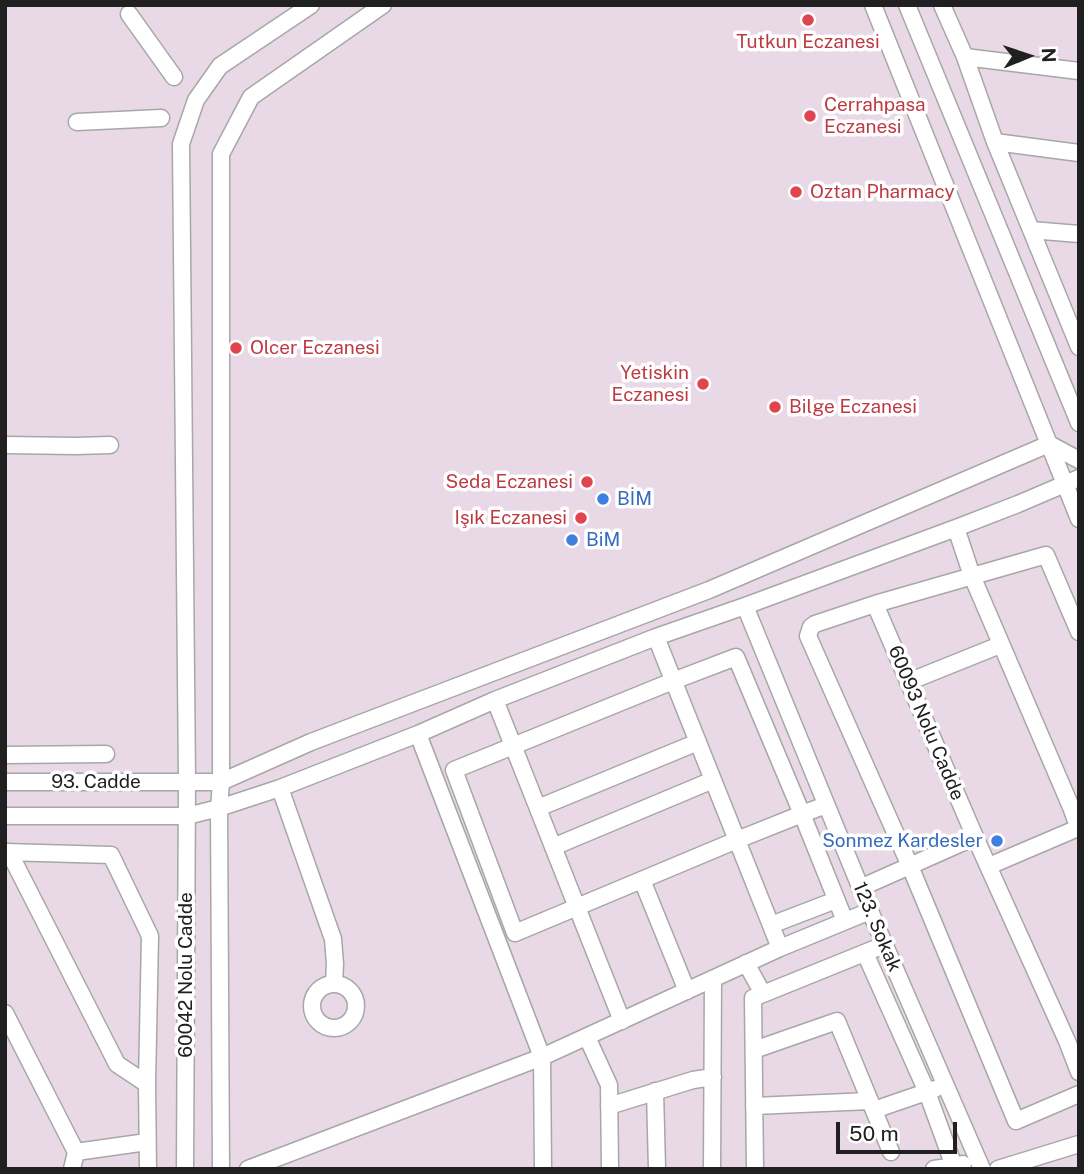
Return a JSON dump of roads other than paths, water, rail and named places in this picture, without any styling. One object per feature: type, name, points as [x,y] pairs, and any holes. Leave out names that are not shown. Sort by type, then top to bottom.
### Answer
[{"type":"street","name":"60042 Nolu Cadde","points":[[184,1169],[187,782],[181,144],[196,100],[220,66],[311,5]]},
{"type":"street","points":[[221,1169],[220,154],[251,97],[383,5]]},
{"type":"street","points":[[873,5],[1049,444],[1071,482],[1079,519]]},
{"type":"street","points":[[907,5],[1079,423]]},
{"type":"street","points":[[942,5],[1079,347]]},
{"type":"street","points":[[129,14],[174,77]]},
{"type":"street","points":[[965,57],[1079,71]]},
{"type":"street","points":[[76,122],[161,118]]},
{"type":"street","points":[[995,142],[1079,153]]},
{"type":"street","points":[[1031,230],[1079,234]]},
{"type":"street","points":[[1060,300],[1079,303]]},
{"type":"street","points":[[5,445],[110,444]]},
{"type":"street","points":[[221,782],[311,742],[709,590],[1049,444]]},
{"type":"street","points":[[1049,444],[1079,460]]},
{"type":"street","points":[[5,816],[187,816],[219,808],[280,788],[418,734],[495,700],[656,637],[956,528],[1071,482]]},
{"type":"street","points":[[956,528],[1000,645],[1075,805],[1078,828],[989,866]]},
{"type":"street","points":[[1079,632],[1046,555],[815,624],[808,636],[909,866],[1016,1121],[1079,1094]]},
{"type":"street","name":"60093 Nolu Cadde","points":[[875,604],[975,838],[1073,1039],[1079,1072]]},
{"type":"street","name":"123. Sokak","points":[[746,606],[884,946],[980,1163]]},
{"type":"street","points":[[656,637],[780,948]]},
{"type":"street","points":[[908,682],[1000,645]]},
{"type":"street","points":[[826,805],[802,814],[737,840],[515,933],[454,769],[736,657],[802,814],[845,921]]},
{"type":"street","points":[[495,700],[622,1021]]},
{"type":"street","points":[[418,734],[542,1057],[543,1169]]},
{"type":"street","points":[[538,808],[698,741]]},
{"type":"street","points":[[5,755],[106,754]]},
{"type":"street","points":[[553,847],[713,780]]},
{"type":"street","name":"93. Cadde","points":[[5,782],[221,782]]},
{"type":"street","points":[[280,788],[333,939],[334,983]]},
{"type":"street","points":[[860,888],[975,838]]},
{"type":"street","points":[[147,1084],[117,1064],[7,852],[111,855],[150,936],[148,1169]]},
{"type":"street","points":[[642,880],[687,991]]},
{"type":"street","points":[[771,925],[836,900]]},
{"type":"street","points":[[248,1169],[542,1057],[746,963],[870,911]]},
{"type":"street","points":[[755,1169],[753,998],[884,946]]},
{"type":"street","points":[[865,953],[927,1092],[956,1168]]},
{"type":"street","points":[[746,963],[762,994]]},
{"type":"street","points":[[712,1169],[713,979]]},
{"type":"street","points":[[5,1013],[76,1152],[72,1169]]},
{"type":"street","points":[[754,1050],[837,1021],[891,1152]]},
{"type":"street","points":[[587,1037],[609,1085],[610,1169]]},
{"type":"street","points":[[609,1106],[693,1080],[713,1077]]},
{"type":"street","points":[[754,1106],[872,1105],[945,1086]]},
{"type":"street","points":[[656,1091],[657,1169]]},
{"type":"street","points":[[76,1152],[147,1142]]},
{"type":"street","points":[[999,1169],[1079,1144]]},
{"type":"street","points":[[934,1169],[980,1163]]},
{"type":"place","name":"Tutkun Eczanesi","points":[[808,20]]},
{"type":"place","name":"Cerrahpasa Eczanesi","points":[[810,116]]},
{"type":"place","name":"Oztan Pharmacy","points":[[796,192]]},
{"type":"place","name":"Olcer Eczanesi","points":[[236,348]]},
{"type":"place","name":"Yetiskin Eczanesi","points":[[703,384]]},
{"type":"place","name":"Bilge Eczanesi","points":[[775,407]]},
{"type":"place","name":"Seda Eczanesi","points":[[587,482]]},
{"type":"place","name":"BİM","points":[[603,499]]},
{"type":"place","name":"Işık Eczanesi","points":[[581,518]]},
{"type":"place","name":"BiM","points":[[572,540]]},
{"type":"place","name":"Sonmez Kardesler","points":[[997,841]]}]
